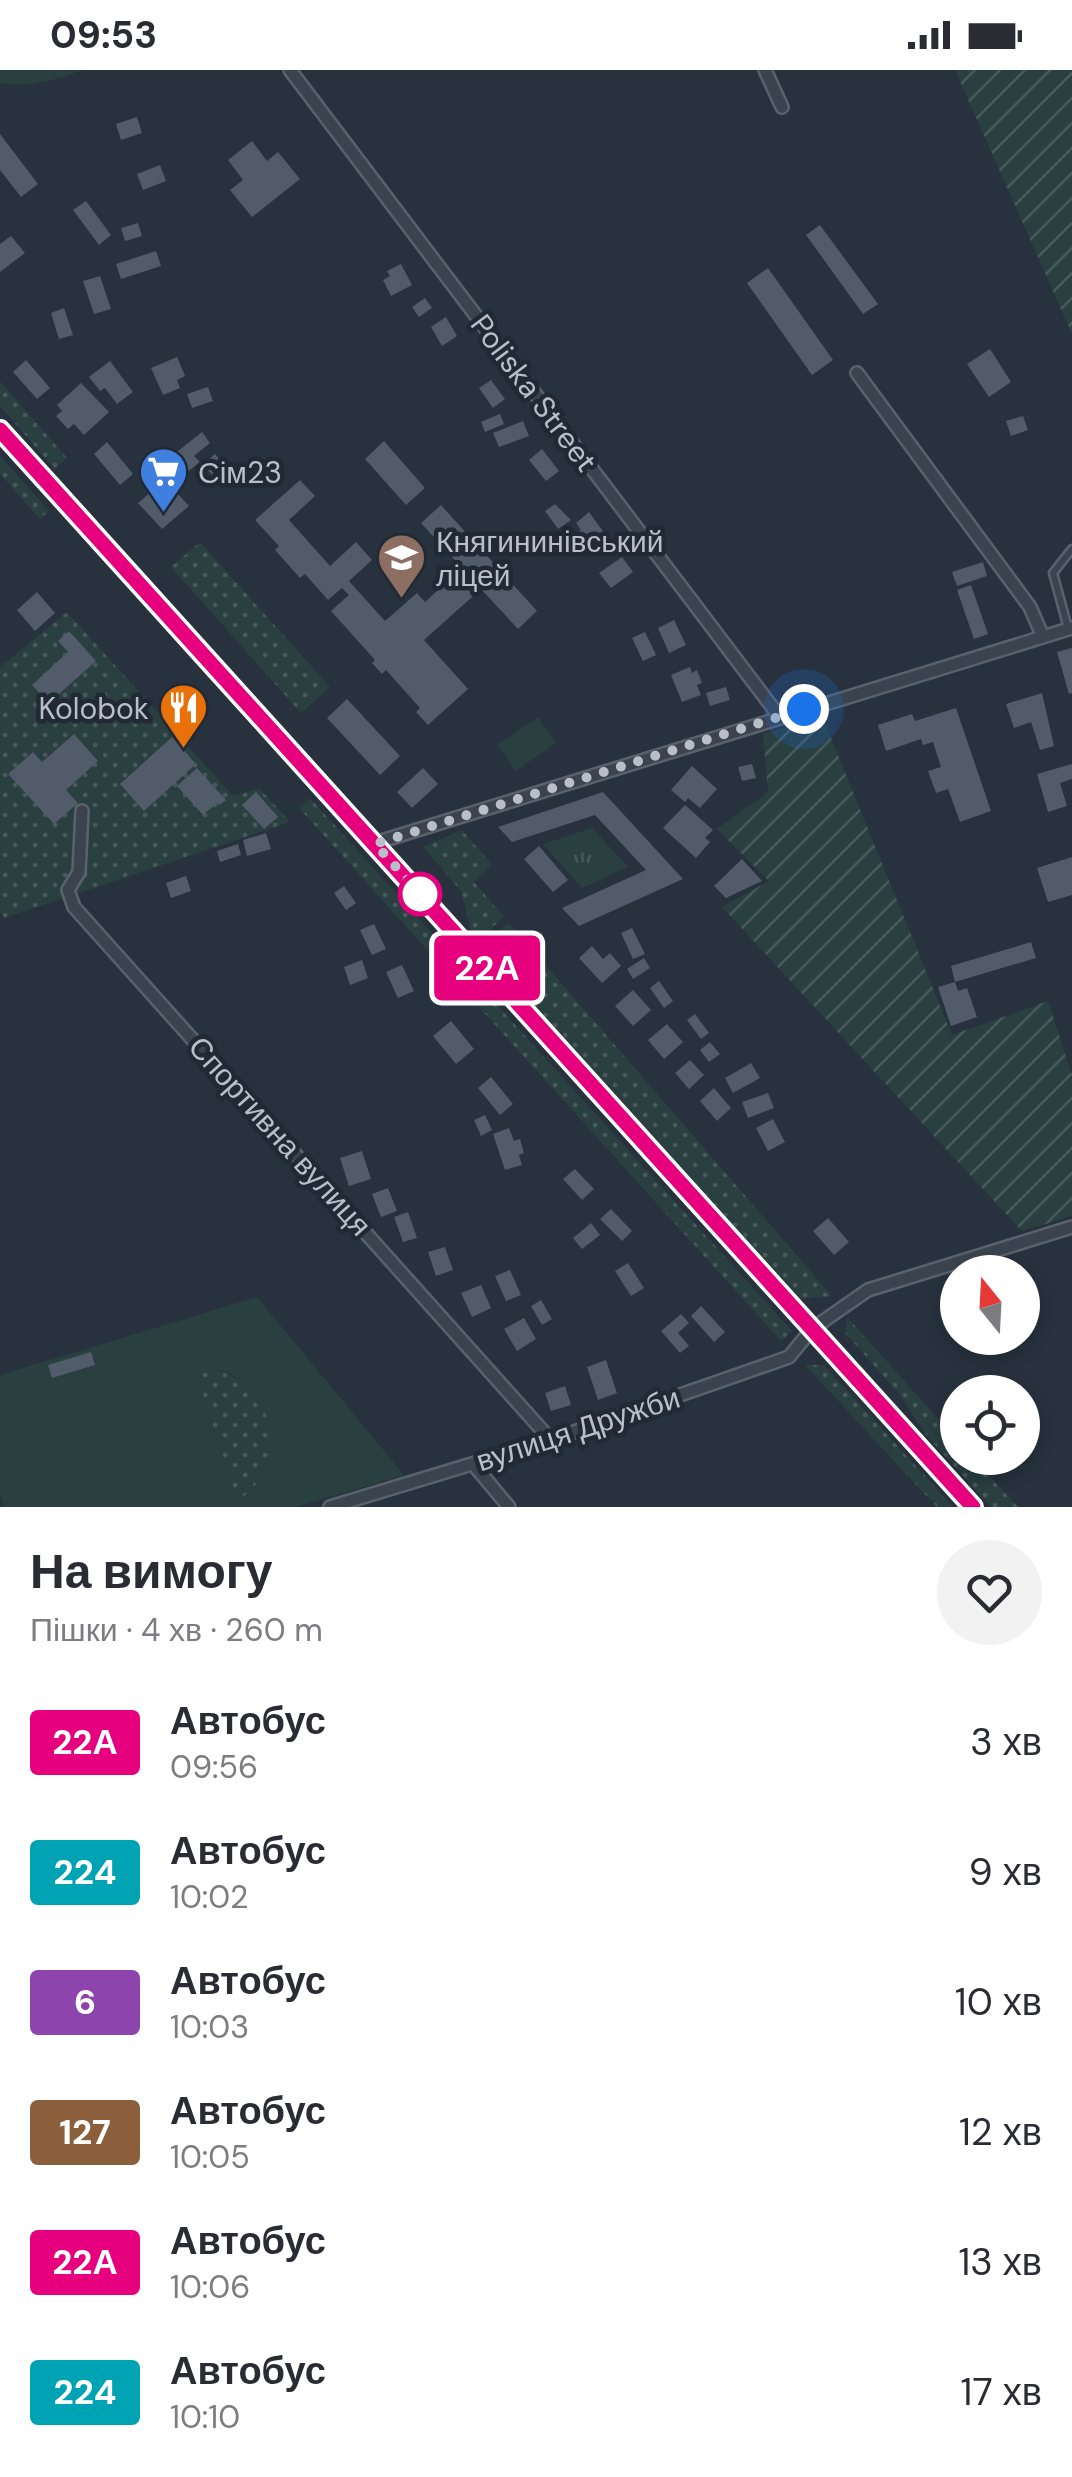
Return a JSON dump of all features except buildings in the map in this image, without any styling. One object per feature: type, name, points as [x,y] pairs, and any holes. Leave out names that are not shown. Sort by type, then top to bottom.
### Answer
[{"type":"main road","points":[[0,430],[973,1507]]},
{"type":"street","name":"Poliska Street","points":[[290,70],[779,716]]},
{"type":"street","points":[[765,70],[782,107]]},
{"type":"street","points":[[857,373],[1030,607],[1043,637]]},
{"type":"street","points":[[375,844],[1070,628]]},
{"type":"street","name":"Спортивна вулиця","points":[[82,811],[78,872],[68,890],[74,907],[552,1440]]},
{"type":"street","name":"вулиця Дружби","points":[[330,1507],[552,1440],[788,1357],[812,1329],[868,1290],[1072,1227]]},
{"type":"street","points":[[473,1464],[509,1507]]},
{"type":"lane","points":[[1070,628],[1053,573],[1072,549]]},
{"type":"green space","points":[[0,70],[83,70],[23,84],[0,83]]},
{"type":"green space","points":[[955,70],[1072,70],[1072,334]]},
{"type":"green space","points":[[0,381],[67,458],[55,469],[0,406]]},
{"type":"green space","points":[[0,456],[49,511],[40,519],[0,474]]},
{"type":"green space","points":[[200,542],[330,687],[301,713],[171,567]]},
{"type":"green space","points":[[67,612],[233,796],[259,788],[290,822],[4,918],[0,912],[0,667]]},
{"type":"green space","points":[[822,716],[952,1035],[1048,1001],[1072,1075],[1072,1216],[1022,1231],[722,907],[769,881],[717,829],[768,792],[763,734]]},
{"type":"green space","points":[[538,717],[556,743],[516,771],[497,745]]},
{"type":"green space","points":[[310,798],[792,1331],[781,1341],[299,808]]},
{"type":"green space","points":[[592,828],[628,867],[582,888],[543,844]]},
{"type":"green space","points":[[462,830],[492,865],[474,882],[504,917],[477,941],[461,891],[423,847]]},
{"type":"green space","points":[[509,923],[832,1296],[801,1299],[482,947]]},
{"type":"green space","points":[[257,1297],[404,1475],[296,1507],[4,1507],[0,1494],[0,1375]],"holes":[[[194,1368],[220,1370],[241,1381],[257,1397],[267,1418],[271,1440],[267,1463],[256,1485],[236,1502]]]},
{"type":"green space","points":[[847,1317],[940,1421],[940,1450],[898,1392],[845,1333]]},
{"type":"green space","points":[[805,1365],[824,1365],[953,1507],[937,1507]]},
{"type":"green space","points":[[194,1367],[221,1371],[242,1383],[259,1399],[269,1419],[272,1441],[268,1463],[256,1484],[236,1502]]},
{"type":"green space","points":[[962,1475],[989,1475],[1018,1507],[991,1507]]},
{"type":"bus line","name":"22А","points":[[0,430],[973,1507]]},
{"type":"place","name":"Сім23","points":[[163,514]]},
{"type":"place","name":"Княгининівський ліцей","points":[[401,600]]},
{"type":"place","name":"Kolobok","points":[[184,750]]},
{"type":"route","points":[[420,894],[426,900],[375,844],[804,709]]}]
